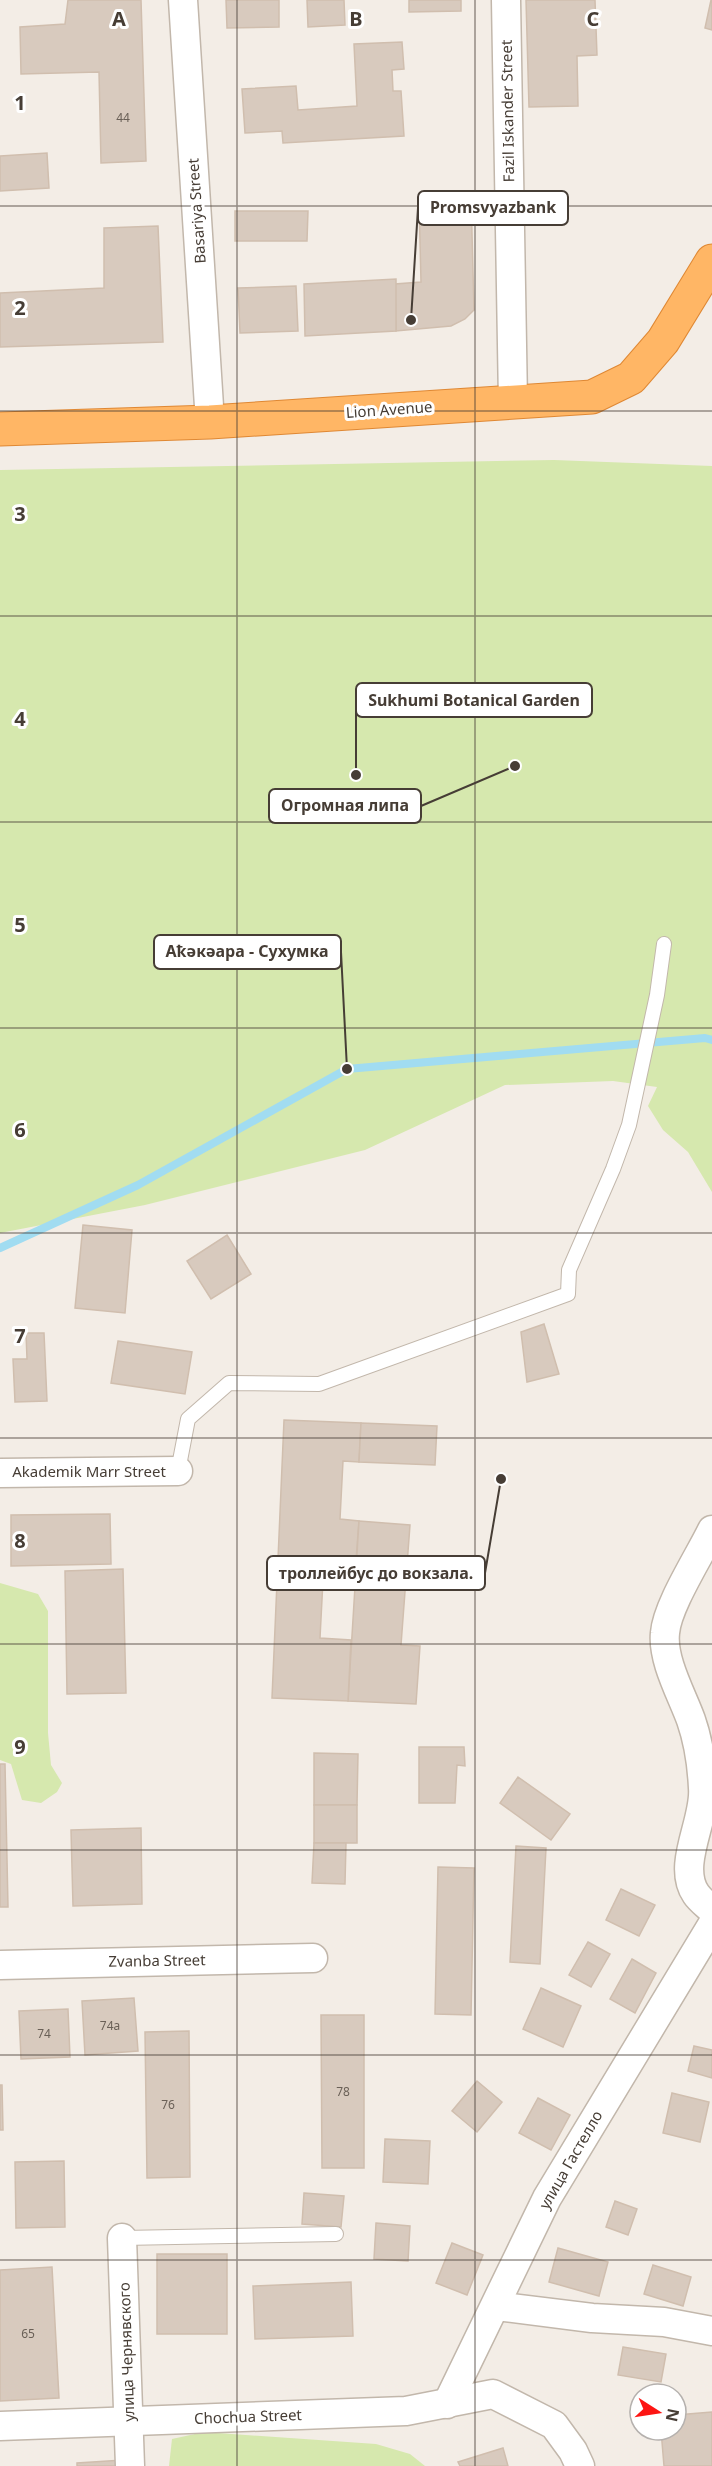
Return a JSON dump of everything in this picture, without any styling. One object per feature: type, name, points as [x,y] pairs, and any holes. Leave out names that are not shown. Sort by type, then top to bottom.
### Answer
[{"type":"highway","name":"Lion Avenue","points":[[0,429],[210,422],[592,398],[631,378],[663,341],[712,261]]},
{"type":"street","name":"Basariya Street","points":[[183,0],[210,422]]},
{"type":"street","name":"Fazil Iskander Street","points":[[506,0],[513,402]]},
{"type":"street","name":"Akademik Marr Street","points":[[0,1473],[178,1471]]},
{"type":"street","points":[[712,1530],[667,1620],[664,1637],[670,1668],[692,1722],[704,1789],[699,1827],[690,1852],[690,1874],[695,1894],[712,1910]]},
{"type":"street","name":"улица Гастелло","points":[[447,2404],[547,2198],[712,1925]]},
{"type":"street","name":"Zvanba Street","points":[[0,1965],[313,1958]]},
{"type":"street","name":"улица Чернявского","points":[[122,2238],[130,2466]]},
{"type":"street","points":[[496,2306],[592,2318],[664,2322],[712,2331]]},
{"type":"street","name":"Chochua Street","points":[[0,2426],[406,2411],[494,2394],[554,2425],[573,2451],[580,2466]]},
{"type":"lane","points":[[178,1471],[188,1419],[229,1383],[319,1384],[568,1294],[569,1270],[613,1169],[629,1125],[657,995],[664,944]]},
{"type":"lane","points":[[122,2238],[336,2234]]},
{"type":"green space","points":[[554,460],[712,466],[712,1192],[688,1152],[663,1130],[648,1106],[657,1087],[613,1081],[505,1085],[365,1150],[145,1205],[0,1233],[0,470]]},
{"type":"green space","points":[[0,1583],[38,1594],[48,1611],[48,1733],[51,1765],[62,1783],[57,1792],[41,1803],[22,1800],[11,1764],[0,1760]]},
{"type":"green space","points":[[204,2432],[376,2444],[410,2454],[425,2466],[169,2466],[172,2439]]},
{"type":"building","points":[[68,0],[141,0],[146,161],[101,163],[99,72],[21,74],[20,27],[65,24]]},
{"type":"building","points":[[226,0],[279,0],[279,27],[227,28]]},
{"type":"building","points":[[307,0],[344,0],[345,25],[308,27]]},
{"type":"building","points":[[409,0],[461,0],[461,11],[409,12]]},
{"type":"building","points":[[526,0],[595,0],[597,55],[577,56],[578,106],[529,107]]},
{"type":"building","points":[[712,0],[712,30],[705,28]]},
{"type":"building","points":[[402,42],[404,69],[392,70],[393,91],[401,91],[404,136],[283,143],[282,131],[245,133],[242,89],[296,86],[298,110],[357,106],[354,44]]},
{"type":"building","points":[[47,153],[49,188],[0,191],[0,156]]},
{"type":"building","points":[[471,195],[474,310],[465,319],[451,326],[396,331],[395,284],[421,282],[419,201]]},
{"type":"building","points":[[235,211],[308,211],[307,241],[235,241]]},
{"type":"building","points":[[158,226],[163,342],[0,347],[0,293],[104,288],[104,228]]},
{"type":"building","points":[[396,279],[396,331],[305,336],[304,284]]},
{"type":"building","points":[[296,286],[298,331],[240,333],[238,288]]},
{"type":"building","points":[[83,1225],[132,1230],[125,1313],[75,1308]]},
{"type":"building","points":[[227,1235],[251,1274],[211,1299],[187,1261]]},
{"type":"building","points":[[544,1324],[559,1374],[527,1382],[521,1332]]},
{"type":"building","points":[[26,1333],[44,1333],[47,1401],[15,1402],[13,1359],[27,1359]]},
{"type":"building","points":[[118,1341],[192,1352],[185,1394],[111,1383]]},
{"type":"building","points":[[284,1420],[361,1423],[359,1462],[343,1461],[340,1519],[359,1521],[356,1561],[278,1559]]},
{"type":"building","points":[[361,1423],[437,1426],[435,1465],[359,1462]]},
{"type":"building","points":[[110,1514],[111,1564],[11,1566],[11,1515]]},
{"type":"building","points":[[359,1521],[410,1525],[401,1645],[420,1646],[416,1704],[348,1701]]},
{"type":"building","points":[[278,1559],[324,1561],[320,1638],[351,1640],[348,1701],[272,1698]]},
{"type":"building","points":[[123,1569],[126,1693],[67,1694],[65,1571]]},
{"type":"building","points":[[419,1747],[464,1747],[465,1766],[457,1765],[455,1803],[419,1803]]},
{"type":"building","points":[[314,1753],[358,1754],[357,1805],[314,1805]]},
{"type":"building","points":[[0,1764],[5,1764],[8,1907],[0,1907]]},
{"type":"building","points":[[518,1777],[570,1814],[551,1840],[500,1803]]},
{"type":"building","points":[[314,1805],[357,1805],[357,1843],[314,1843]]},
{"type":"building","points":[[141,1828],[142,1904],[73,1906],[71,1830]]},
{"type":"building","points":[[314,1843],[346,1843],[345,1884],[312,1883]]},
{"type":"building","points":[[516,1846],[546,1848],[540,1964],[510,1962]]},
{"type":"building","points":[[438,1867],[474,1868],[471,2015],[435,2014]]},
{"type":"building","points":[[621,1889],[655,1905],[639,1936],[606,1920]]},
{"type":"building","points":[[588,1942],[610,1954],[591,1987],[569,1975]]},
{"type":"building","points":[[632,1959],[656,1973],[635,2013],[610,1999]]},
{"type":"building","points":[[541,1988],[581,2006],[563,2047],[523,2029]]},
{"type":"building","points":[[134,1998],[138,2051],[85,2055],[82,2001]]},
{"type":"building","points":[[68,2009],[70,2057],[21,2059],[19,2011]]},
{"type":"building","points":[[321,2015],[364,2015],[364,2168],[322,2168]]},
{"type":"building","points":[[189,2031],[190,2177],[147,2178],[145,2032]]},
{"type":"building","points":[[694,2046],[712,2050],[712,2078],[688,2071]]},
{"type":"building","points":[[477,2081],[502,2102],[477,2132],[452,2111]]},
{"type":"building","points":[[0,2085],[2,2085],[3,2130],[0,2130]]},
{"type":"building","points":[[672,2093],[709,2102],[700,2142],[663,2133]]},
{"type":"building","points":[[538,2098],[570,2115],[551,2150],[519,2133]]},
{"type":"building","points":[[385,2139],[430,2141],[428,2184],[383,2182]]},
{"type":"building","points":[[64,2161],[65,2227],[16,2228],[15,2162]]},
{"type":"building","points":[[304,2193],[344,2196],[341,2227],[302,2224]]},
{"type":"building","points":[[615,2201],[637,2209],[628,2235],[606,2227]]},
{"type":"building","points":[[376,2223],[410,2226],[408,2261],[374,2259]]},
{"type":"building","points":[[452,2243],[483,2255],[467,2295],[436,2283]]},
{"type":"building","points":[[558,2248],[608,2262],[599,2296],[549,2282]]},
{"type":"building","points":[[157,2254],[227,2254],[227,2334],[157,2334]]},
{"type":"building","points":[[653,2265],[691,2277],[683,2306],[644,2294]]},
{"type":"building","points":[[52,2267],[59,2398],[0,2401],[0,2270]]},
{"type":"building","points":[[351,2282],[353,2336],[255,2339],[253,2286]]},
{"type":"building","points":[[623,2347],[666,2354],[661,2382],[618,2375]]},
{"type":"building","points":[[712,2412],[712,2466],[664,2466],[662,2442],[688,2442],[688,2414]]},
{"type":"building","points":[[503,2448],[508,2466],[460,2466],[458,2462]]},
{"type":"building","points":[[123,2460],[123,2466],[77,2466],[77,2463]]},
{"type":"waterway","points":[[0,1248],[138,1185],[347,1069],[705,1038],[712,1040]]},
{"type":"place","name":"Promsvyazbank","points":[[411,320]]},
{"type":"place","name":"Огромная липа","points":[[515,766]]},
{"type":"place","name":"Sukhumi Botanical Garden","points":[[356,775]]},
{"type":"place","name":"Аҟәкәара - Сухумка","points":[[347,1069]]},
{"type":"place","name":"троллейбус до вокзала.","points":[[501,1479]]}]
